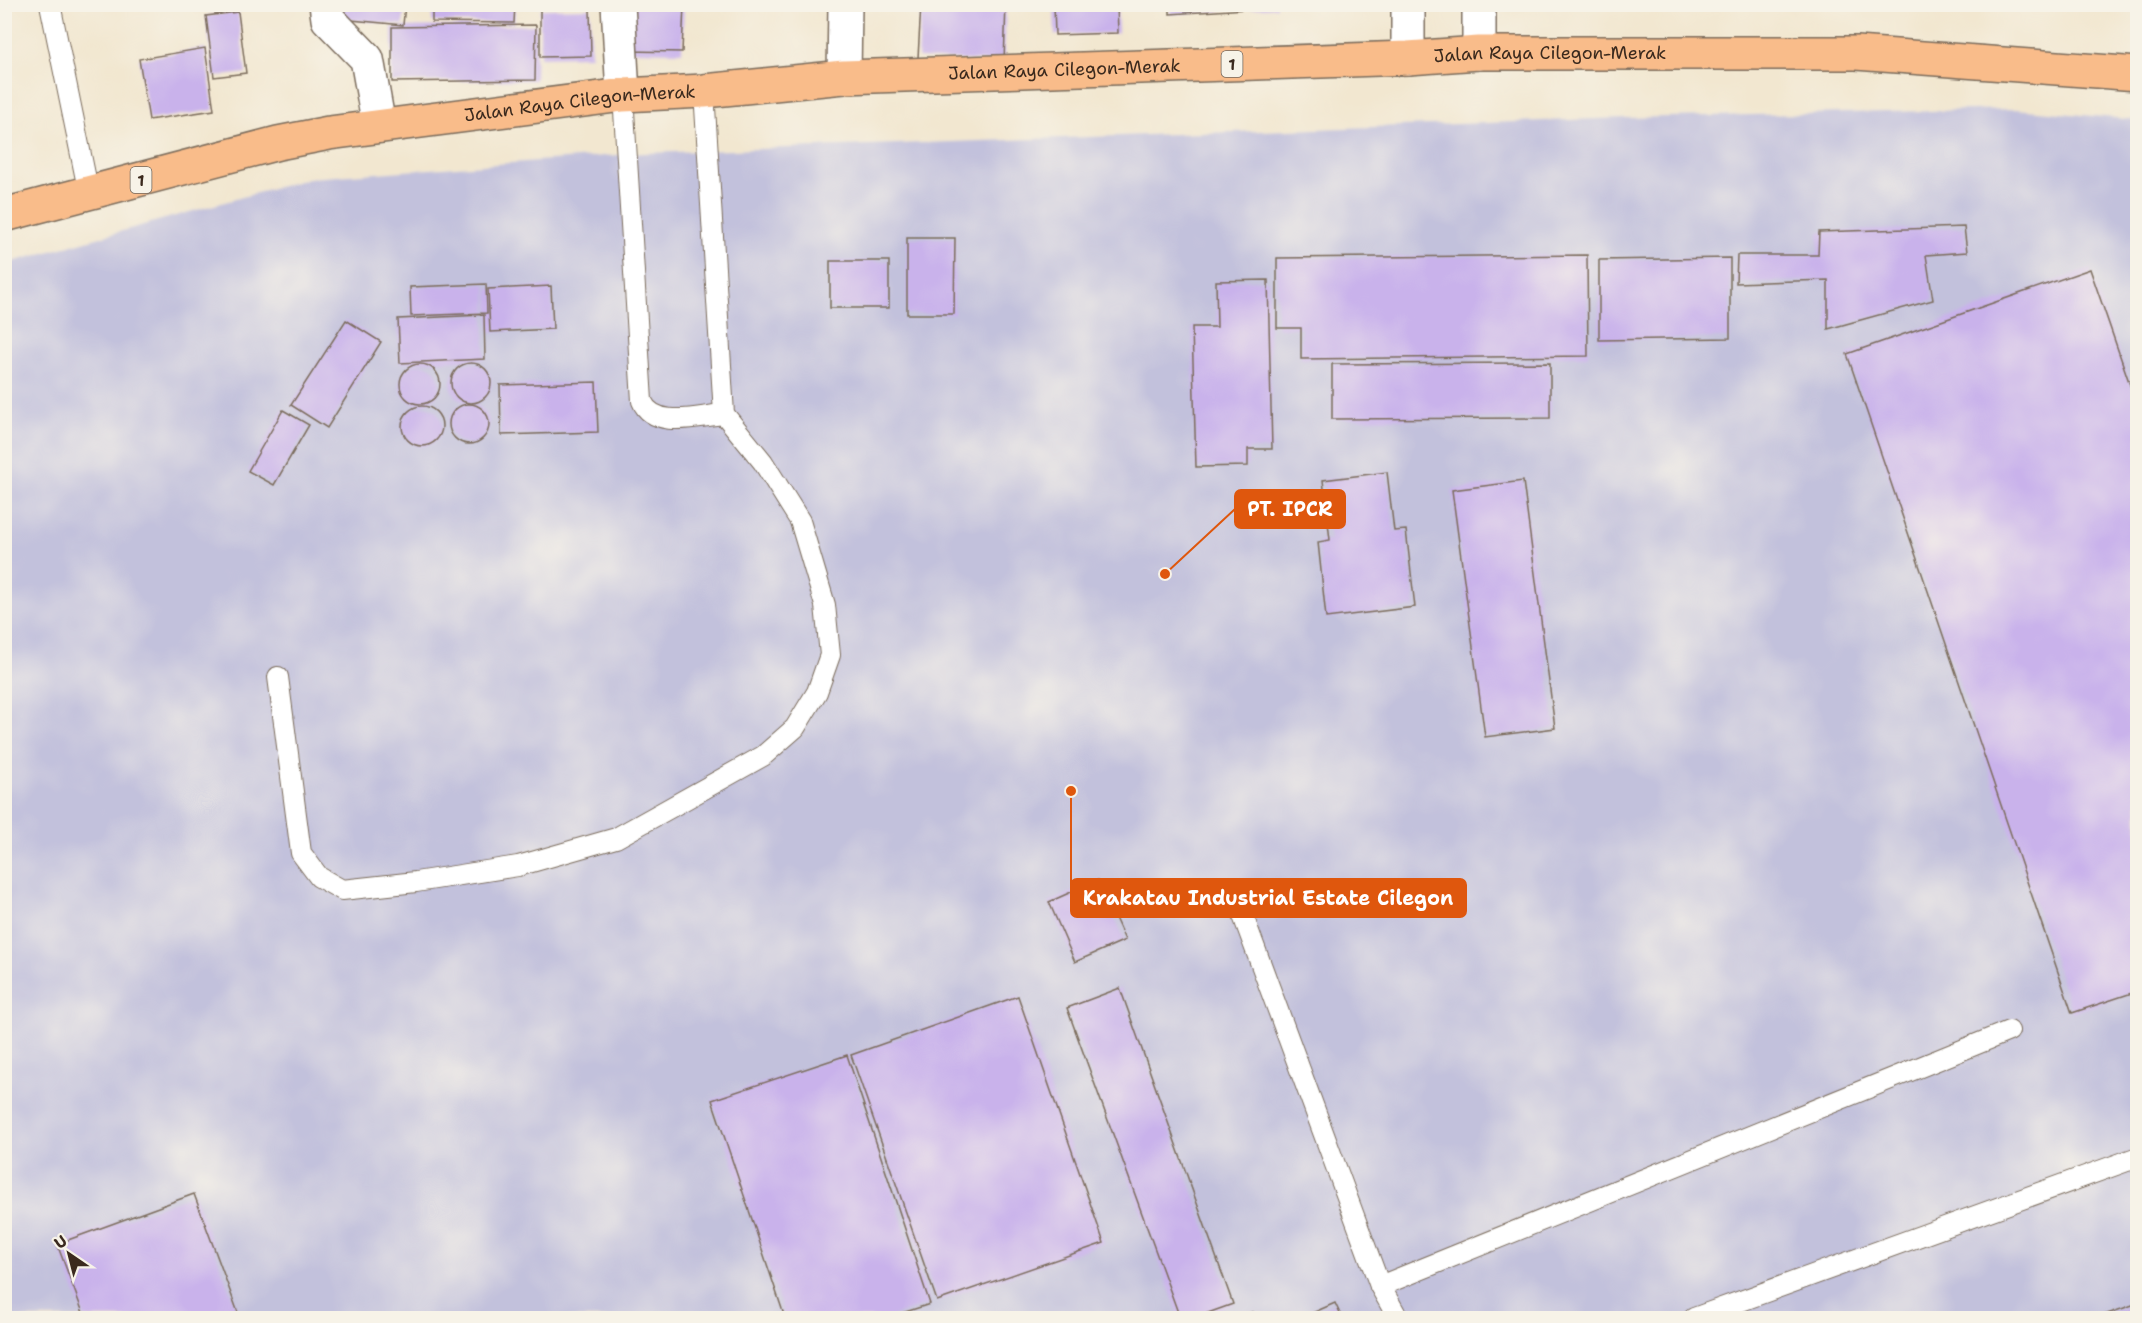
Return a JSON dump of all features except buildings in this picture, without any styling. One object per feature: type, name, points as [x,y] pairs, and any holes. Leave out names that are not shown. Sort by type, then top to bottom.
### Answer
[{"type":"highway","name":"Jalan Raya Cilegon-Merak","points":[[4,215],[278,143],[329,133],[623,95],[704,91],[844,77],[1408,58],[1479,53],[1856,53],[2138,74]]},
{"type":"street","points":[[326,4],[328,19],[367,59],[379,126]]},
{"type":"street","points":[[618,4],[623,95]]},
{"type":"street","points":[[844,77],[845,4]]},
{"type":"street","points":[[1408,4],[1408,58]]},
{"type":"street","points":[[1479,4],[1479,53]]},
{"type":"lane","points":[[50,4],[89,194]]},
{"type":"lane","points":[[278,677],[301,853],[319,877],[342,890],[416,882],[518,866],[616,838],[764,756],[795,728],[817,692],[830,656],[825,605],[800,521],[763,462],[724,414],[704,91]]},
{"type":"lane","points":[[623,95],[642,401],[646,409],[661,419],[724,414]]},
{"type":"lane","points":[[1242,913],[1380,1286],[1398,1318]]},
{"type":"lane","points":[[1380,1286],[2008,1031]]},
{"type":"lane","points":[[1694,1318],[2138,1157]]},
{"type":"shaded area","points":[[2016,109],[2137,120],[2137,1318],[5,1318],[5,264],[310,178],[645,153],[1626,118]]},
{"type":"place","name":"PT. IPCR","points":[[1165,574]]},
{"type":"place","name":"Krakatau Industrial Estate Cilegon","points":[[1071,791]]}]
